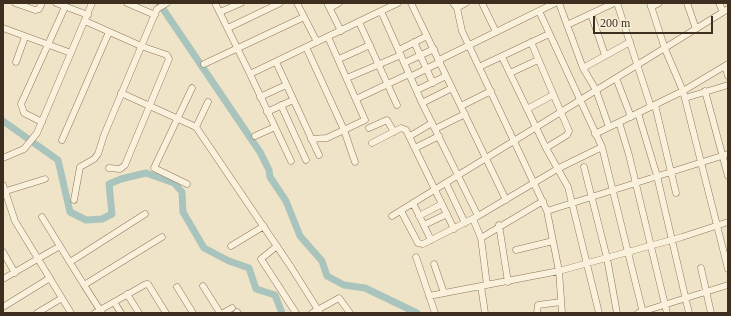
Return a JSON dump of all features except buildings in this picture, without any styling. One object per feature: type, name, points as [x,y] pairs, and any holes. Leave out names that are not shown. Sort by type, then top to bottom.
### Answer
[{"type":"street","points":[[16,3],[35,10],[39,9],[42,3]]},
{"type":"street","points":[[56,3],[88,15]]},
{"type":"street","points":[[3,158],[21,152],[35,138],[92,3]]},
{"type":"street","points":[[74,200],[80,167],[98,154],[121,93],[141,46],[160,8],[127,3]]},
{"type":"street","points":[[216,3],[291,161]]},
{"type":"street","points":[[220,12],[241,3]]},
{"type":"street","points":[[228,28],[280,3]]},
{"type":"street","points":[[297,3],[317,42]]},
{"type":"street","points":[[339,3],[328,5],[340,31]]},
{"type":"street","points":[[250,74],[398,3]]},
{"type":"street","points":[[411,3],[506,200]]},
{"type":"street","points":[[466,3],[455,6],[462,30],[547,211],[559,271],[562,313]]},
{"type":"street","points":[[356,99],[426,69],[469,45],[555,3]]},
{"type":"street","points":[[559,3],[583,68],[596,90],[609,127]]},
{"type":"street","points":[[567,25],[614,3]]},
{"type":"street","points":[[618,3],[637,65],[653,106],[672,172],[676,193]]},
{"type":"street","points":[[659,3],[651,5],[665,48],[683,91],[728,269]]},
{"type":"street","points":[[687,3],[696,29]]},
{"type":"street","points":[[392,216],[726,11],[719,3]]},
{"type":"street","points":[[485,4],[496,32]]},
{"type":"street","points":[[42,122],[24,113],[21,104],[46,44],[65,6]]},
{"type":"street","points":[[381,11],[476,217],[481,238],[485,313]]},
{"type":"street","points":[[539,11],[579,101],[602,147],[628,252],[641,313],[728,285]]},
{"type":"street","points":[[591,14],[605,55]]},
{"type":"street","points":[[204,64],[304,17]]},
{"type":"street","points":[[85,22],[141,46],[166,54],[169,59],[123,168],[117,170],[109,168]]},
{"type":"street","points":[[359,22],[397,105]]},
{"type":"street","points":[[3,28],[71,53]]},
{"type":"street","points":[[62,140],[109,32]]},
{"type":"street","points":[[479,67],[549,34]]},
{"type":"street","points":[[16,62],[25,36]]},
{"type":"street","points":[[347,78],[379,65],[414,42],[427,36]]},
{"type":"street","points":[[311,139],[327,138],[365,120],[328,37]]},
{"type":"street","points":[[414,42],[433,82]]},
{"type":"street","points":[[531,42],[569,133],[546,148]]},
{"type":"street","points":[[583,68],[630,42]]},
{"type":"street","points":[[338,59],[370,45]]},
{"type":"street","points":[[306,47],[344,130],[356,162]]},
{"type":"street","points":[[404,63],[434,49]]},
{"type":"street","points":[[502,57],[546,148],[559,168],[568,187],[588,263],[599,313]]},
{"type":"street","points":[[510,73],[538,60]]},
{"type":"street","points":[[276,62],[319,155]]},
{"type":"street","points":[[596,134],[683,91],[726,65],[728,76]]},
{"type":"street","points":[[417,90],[446,76]]},
{"type":"street","points":[[616,78],[631,117]]},
{"type":"street","points":[[260,97],[286,85]]},
{"type":"street","points":[[685,98],[705,91],[728,86]]},
{"type":"street","points":[[187,184],[154,168],[192,88]]},
{"type":"street","points":[[422,102],[452,88]]},
{"type":"street","points":[[461,106],[491,91]]},
{"type":"street","points":[[705,91],[725,155],[728,176]]},
{"type":"street","points":[[121,93],[196,126],[264,226],[317,312],[339,298],[350,313]]},
{"type":"street","points":[[527,109],[553,95]]},
{"type":"street","points":[[267,112],[293,100]]},
{"type":"street","points":[[196,126],[208,102]]},
{"type":"street","points":[[281,105],[306,160]]},
{"type":"street","points":[[410,136],[465,114]]},
{"type":"street","points":[[638,114],[657,176],[690,313]]},
{"type":"street","points":[[369,128],[387,120],[394,132]]},
{"type":"street","points":[[619,122],[636,183],[667,313]]},
{"type":"street","points":[[255,136],[275,127]]},
{"type":"street","points":[[372,143],[404,128],[410,136],[454,229]]},
{"type":"street","points":[[415,148],[439,136]]},
{"type":"street","points":[[401,211],[418,243],[423,244],[466,223],[535,184],[559,168],[602,147]]},
{"type":"street","points":[[547,211],[725,155]]},
{"type":"street","points":[[584,167],[607,258],[617,313]]},
{"type":"street","points":[[4,192],[45,179]]},
{"type":"street","points":[[446,183],[466,223]]},
{"type":"street","points":[[3,185],[6,208],[71,313]]},
{"type":"street","points":[[481,238],[499,225],[543,201]]},
{"type":"street","points":[[413,203],[431,240]]},
{"type":"street","points":[[419,216],[442,204]]},
{"type":"street","points":[[70,262],[146,214]]},
{"type":"street","points":[[424,225],[447,214]]},
{"type":"street","points":[[42,217],[99,312],[126,294],[147,284],[166,313]]},
{"type":"street","points":[[429,296],[559,271],[728,222]]},
{"type":"street","points":[[499,225],[508,282]]},
{"type":"street","points":[[231,246],[264,226]]},
{"type":"street","points":[[84,285],[162,237]]},
{"type":"street","points":[[516,250],[553,240]]},
{"type":"street","points":[[3,279],[60,246]]},
{"type":"street","points":[[277,246],[262,257],[261,260],[296,313]]},
{"type":"street","points":[[3,252],[15,273]]},
{"type":"street","points":[[416,257],[435,313]]},
{"type":"street","points":[[434,264],[444,293]]},
{"type":"street","points":[[700,268],[711,313]]},
{"type":"street","points":[[3,307],[50,278]]},
{"type":"street","points":[[203,286],[220,313]]},
{"type":"street","points":[[177,287],[193,313]]},
{"type":"street","points":[[126,294],[139,313]]},
{"type":"street","points":[[37,313],[62,298]]},
{"type":"street","points":[[114,302],[121,313]]},
{"type":"street","points":[[537,313],[538,305],[562,302]]},
{"type":"street","points":[[223,313],[236,311]]},
{"type":"waterway","points":[[159,3],[260,152],[269,170],[270,177],[286,201],[300,236],[322,261],[327,276],[344,285],[365,288],[417,313]]},
{"type":"waterway","points":[[3,121],[58,160],[70,212],[86,220],[102,219],[112,214],[109,184],[121,179],[146,173],[174,183],[182,192],[183,212],[204,248],[229,261],[249,268],[256,289],[275,295],[282,313]]}]
